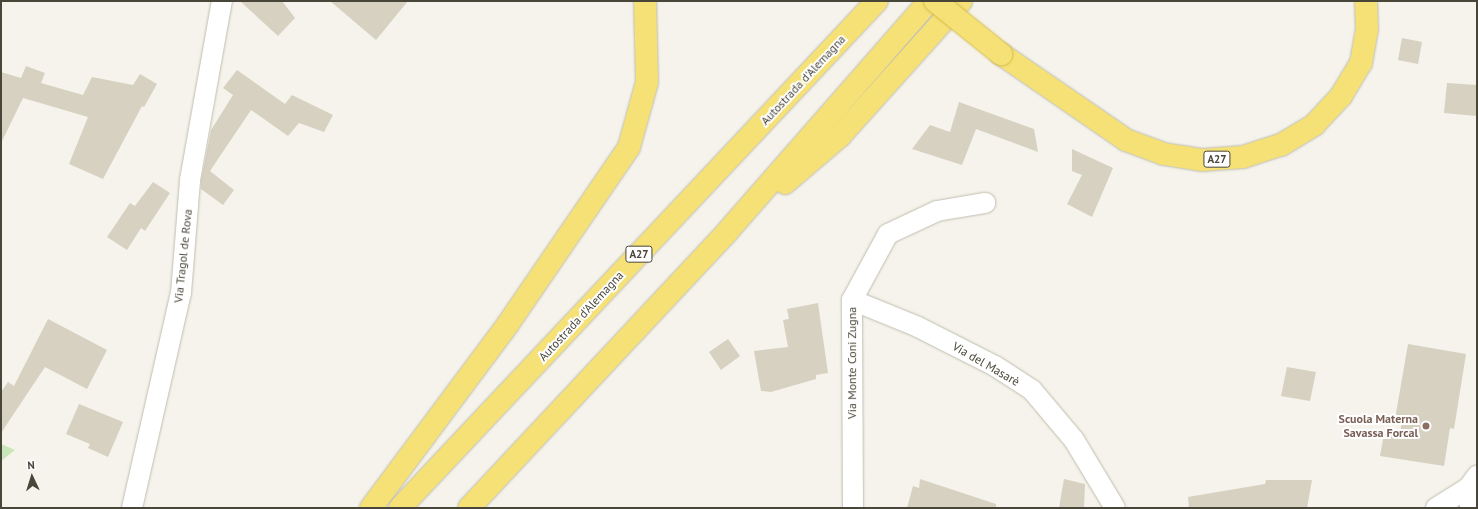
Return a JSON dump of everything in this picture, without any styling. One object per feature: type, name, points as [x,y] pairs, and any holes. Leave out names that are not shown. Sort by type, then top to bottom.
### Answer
[{"type":"highway","points":[[371,508],[508,324],[629,147],[647,82],[645,1]]},
{"type":"highway","name":"Autostrada d'Alemagna","points":[[400,508],[877,1]]},
{"type":"highway","points":[[469,508],[727,232],[929,1]]},
{"type":"highway","name":"A27","points":[[935,1],[1002,54],[1126,140],[1164,154],[1204,160],[1243,157],[1281,145],[1314,124],[1341,96],[1361,63],[1367,30],[1366,1]]},
{"type":"highway","points":[[727,232],[840,136],[961,1]]},
{"type":"street","name":"Via Tragol de Rova","points":[[132,508],[181,293],[190,180],[222,1]]},
{"type":"street","name":"Via Monte Coni Zugna","points":[[853,508],[852,300],[888,234],[937,211],[985,203]]},
{"type":"street","name":"Via del Masarè","points":[[852,300],[918,326],[995,366],[1032,390],[1074,440],[1115,508]]},
{"type":"street","points":[[1436,508],[1473,482]]},
{"type":"street","points":[[1470,508],[1473,482]]},
{"type":"green space","points":[[1,444],[15,450],[1,461]]},
{"type":"building","points":[[240,1],[282,1],[295,18],[278,36]]},
{"type":"building","points":[[330,1],[408,1],[376,40]]},
{"type":"building","points":[[1402,38],[1422,42],[1418,64],[1398,60]]},
{"type":"building","points":[[26,66],[45,73],[41,83],[83,95],[92,77],[133,85],[140,74],[157,84],[144,107],[142,106],[103,179],[69,164],[88,117],[23,98],[1,143],[1,72],[21,78]]},
{"type":"building","points":[[237,70],[285,104],[292,95],[333,115],[324,132],[299,123],[288,136],[251,110],[210,171],[234,190],[223,205],[201,189],[201,181],[211,130],[233,95],[223,88]]},
{"type":"building","points":[[1447,83],[1477,85],[1477,116],[1444,113]]},
{"type":"building","points":[[959,102],[1034,129],[1038,152],[976,129],[962,165],[912,149],[930,125],[950,132]]},
{"type":"building","points":[[1072,149],[1113,168],[1092,217],[1067,204],[1082,175],[1072,171]]},
{"type":"building","points":[[153,182],[170,193],[145,231],[141,228],[127,250],[107,237],[130,203],[135,206]]},
{"type":"building","points":[[818,303],[828,373],[816,375],[816,379],[771,392],[761,391],[754,351],[788,347],[783,320],[789,319],[787,309]]},
{"type":"building","points":[[48,319],[107,350],[87,389],[45,367],[1,433],[1,392],[8,382],[14,386]]},
{"type":"building","points":[[728,339],[740,356],[721,370],[709,352]]},
{"type":"building","points":[[1408,344],[1466,354],[1454,429],[1450,428],[1444,466],[1380,456],[1384,434],[1400,434],[1402,420],[1395,419]]},
{"type":"building","points":[[1287,367],[1316,372],[1310,401],[1281,396]]},
{"type":"building","points":[[79,404],[123,422],[108,457],[88,448],[90,444],[66,434]]},
{"type":"building","points":[[920,479],[996,504],[996,508],[907,508],[913,486],[919,488]]},
{"type":"building","points":[[1064,479],[1085,484],[1084,508],[1059,508]]},
{"type":"building","points":[[1266,480],[1312,480],[1307,508],[1189,508],[1188,497],[1265,484]]},
{"type":"place","name":"Scuola Materna Savassa Forcal","points":[[1426,426]]}]
